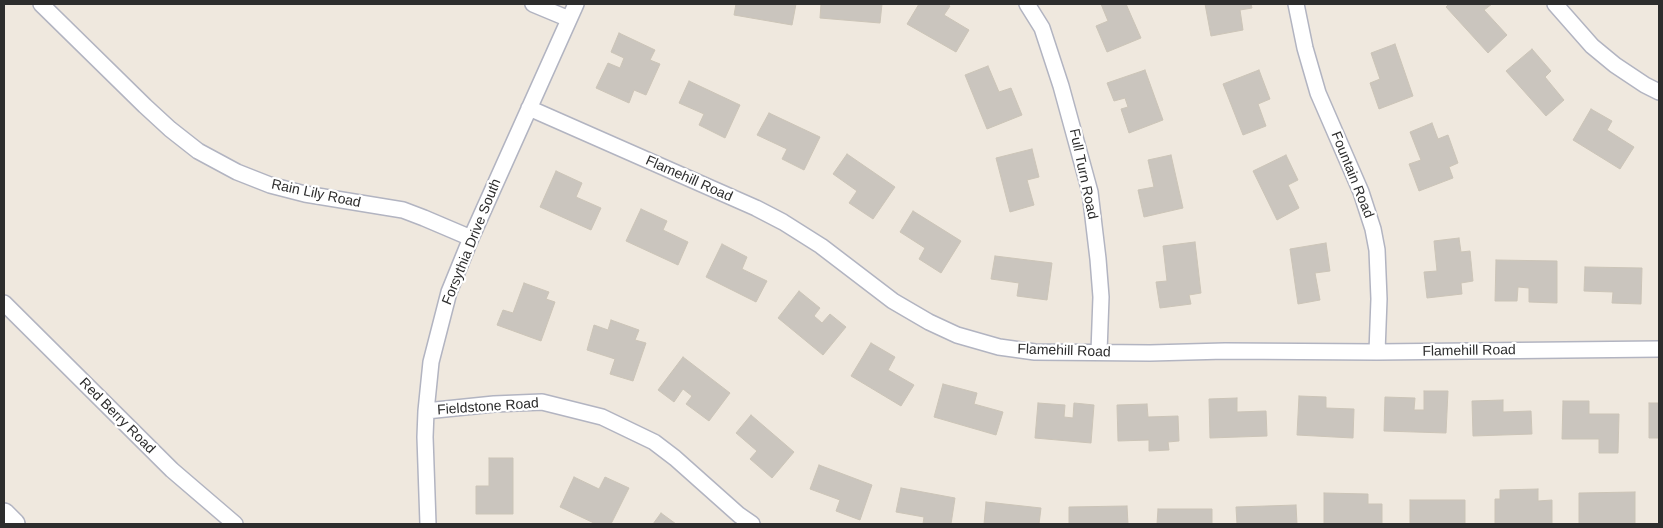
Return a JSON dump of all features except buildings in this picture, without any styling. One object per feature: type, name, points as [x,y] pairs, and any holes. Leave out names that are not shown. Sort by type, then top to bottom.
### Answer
[{"type":"main road","points":[[4,514],[14,524]]},
{"type":"street","name":"Rain Lily Road","points":[[41,4],[170,129],[206,156],[270,186],[305,194],[403,210],[470,238]]},
{"type":"street","points":[[533,4],[569,19]]},
{"type":"street","name":"Forsythia Drive South","points":[[428,524],[426,411],[434,346],[449,292],[470,238],[576,4]]},
{"type":"street","name":"Full Turn Road","points":[[1027,4],[1042,28],[1061,86],[1090,192],[1101,297],[1098,352]]},
{"type":"street","name":"Fountain Road","points":[[1296,4],[1305,48],[1318,93],[1361,192],[1373,229],[1377,250],[1379,299],[1377,352]]},
{"type":"street","points":[[1555,4],[1592,46],[1615,65],[1659,92]]},
{"type":"street","name":"Flamehill Road","points":[[529,108],[756,208],[783,222],[821,246],[893,301],[929,322],[957,335],[999,347],[1035,352],[1377,352],[1659,349]]},
{"type":"street","name":"Red Berry Road","points":[[4,303],[172,470],[235,524]]},
{"type":"street","name":"Fieldstone Road","points":[[426,411],[494,404],[542,402],[602,417],[654,442],[752,524]]}]
